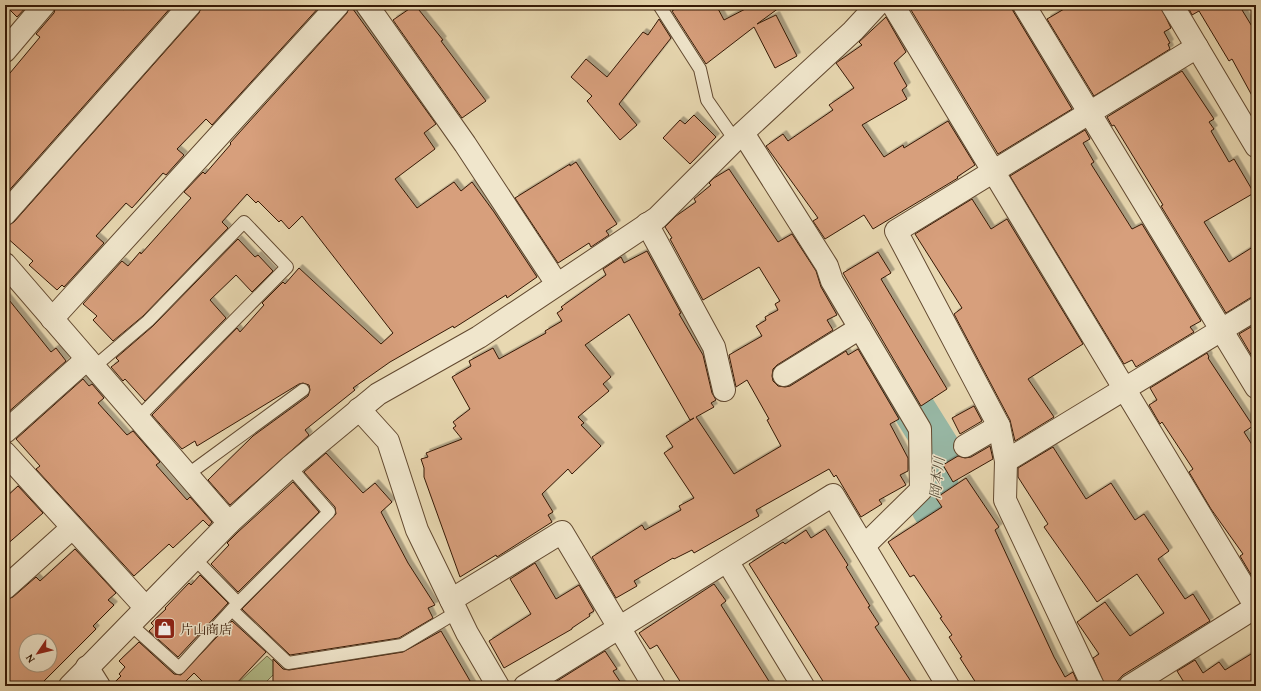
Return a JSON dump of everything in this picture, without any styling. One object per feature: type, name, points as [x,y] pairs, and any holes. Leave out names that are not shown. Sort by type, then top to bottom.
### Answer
[{"type":"street","points":[[5,51],[44,5]]},
{"type":"street","points":[[5,214],[190,5]]},
{"type":"street","points":[[52,319],[338,5]]},
{"type":"street","points":[[367,5],[469,151],[557,284]]},
{"type":"street","points":[[70,686],[229,523],[290,467],[378,394],[479,337],[657,218],[739,136],[853,31],[877,5]]},
{"type":"street","points":[[893,5],[1256,607],[1130,686]]},
{"type":"street","points":[[1024,5],[1256,387]]},
{"type":"street","points":[[1172,5],[1256,146]]},
{"type":"street","points":[[1093,686],[1005,500],[1006,461],[999,426],[896,231],[1197,47]]},
{"type":"street","points":[[739,136],[827,266],[832,281],[920,429],[921,490],[864,546]]},
{"type":"street","points":[[647,224],[714,347],[724,390]]},
{"type":"street","points":[[9,278],[52,319],[229,523]]},
{"type":"street","points":[[1006,461],[1256,309]]},
{"type":"street","points":[[784,375],[860,328]]},
{"type":"street","points":[[5,432],[90,363]]},
{"type":"street","points":[[359,410],[388,441],[417,530],[454,606],[498,686]]},
{"type":"street","points":[[965,446],[999,426]]},
{"type":"street","points":[[5,453],[146,608]]},
{"type":"street","points":[[525,686],[833,495],[948,686]]},
{"type":"street","points":[[5,588],[72,528]]},
{"type":"street","points":[[454,606],[562,532],[654,686]]},
{"type":"street","points":[[727,561],[803,686]]},
{"type":"street","points":[[88,667],[99,686]]},
{"type":"lane","points":[[659,5],[700,69],[707,100],[739,136]]},
{"type":"lane","points":[[90,363],[148,321],[244,222],[287,267],[138,418]]},
{"type":"lane","points":[[187,474],[303,390]]},
{"type":"lane","points":[[130,624],[179,668],[235,606],[329,512],[290,467]]},
{"type":"lane","points":[[194,558],[235,606],[288,663],[402,645],[454,606]]},
{"type":"green space","points":[[267,656],[280,668],[267,681],[267,686],[235,686]]},
{"type":"building","points":[[5,5],[28,5],[17,17]]},
{"type":"building","points":[[56,5],[118,5],[124,10],[128,5],[173,5],[5,195],[5,79],[40,37],[36,34],[54,13]]},
{"type":"building","points":[[202,5],[321,5],[212,125],[206,119],[177,149],[184,155],[166,175],[163,173],[132,208],[126,203],[96,236],[104,243],[64,287],[62,285],[57,290],[29,265],[33,261],[5,236],[5,226],[14,222],[199,13]]},
{"type":"building","points":[[350,5],[436,124],[424,133],[435,149],[395,179],[417,208],[454,182],[461,191],[472,182],[494,212],[537,277],[507,298],[506,295],[454,328],[453,326],[390,362],[353,388],[355,390],[305,430],[309,435],[230,505],[208,480],[253,436],[308,396],[310,390],[309,385],[303,383],[299,384],[197,446],[195,441],[182,449],[152,415],[237,328],[240,332],[264,305],[262,303],[283,282],[285,284],[299,268],[381,344],[393,333],[302,216],[289,229],[281,220],[279,222],[258,201],[256,203],[247,194],[222,222],[228,228],[143,316],[113,341],[93,320],[97,316],[83,304],[122,261],[128,266],[140,252],[141,254],[191,198],[184,192],[203,172],[205,174],[231,144],[230,143],[347,13]]},
{"type":"building","points":[[415,5],[443,40],[441,41],[486,101],[462,118],[393,20]]},
{"type":"building","points":[[682,5],[716,5],[724,20],[753,5],[783,5],[757,24],[776,15],[797,56],[775,68],[754,27],[706,64],[672,11]]},
{"type":"building","points":[[908,5],[1012,5],[1013,11],[1072,109],[998,154]]},
{"type":"building","points":[[1071,5],[1160,5],[1171,28],[1164,32],[1170,43],[1168,44],[1170,49],[1094,96],[1047,19]]},
{"type":"building","points":[[1187,5],[1239,5],[1256,33],[1256,103],[1232,59],[1229,61],[1199,11],[1192,15]]},
{"type":"building","points":[[886,17],[906,52],[894,63],[907,86],[902,90],[907,99],[862,125],[884,157],[903,145],[904,148],[948,121],[975,165],[957,177],[958,178],[873,229],[864,215],[825,239],[813,221],[818,218],[766,146],[783,134],[788,141],[833,110],[829,105],[854,88],[836,63],[862,45],[859,42]]},
{"type":"building","points":[[659,19],[671,38],[619,104],[637,125],[620,140],[587,101],[592,96],[571,77],[586,59],[607,77],[643,32],[648,35]]},
{"type":"building","points":[[1182,71],[1214,119],[1209,122],[1214,129],[1211,131],[1229,162],[1234,159],[1254,193],[1204,222],[1229,262],[1256,245],[1256,297],[1250,298],[1226,313],[1161,206],[1163,205],[1114,125],[1112,126],[1107,117]]},
{"type":"building","points":[[694,115],[716,137],[690,164],[663,138],[680,120],[685,124]]},
{"type":"building","points":[[1085,130],[1090,139],[1083,143],[1094,162],[1091,164],[1132,229],[1142,224],[1201,321],[1190,327],[1194,332],[1136,367],[1132,360],[1124,364],[1010,176]]},
{"type":"building","points":[[576,162],[617,224],[606,231],[609,235],[591,247],[589,243],[558,263],[515,198],[570,164],[570,166]]},
{"type":"building","points":[[729,169],[778,242],[792,234],[816,271],[821,287],[837,315],[827,320],[833,330],[773,369],[773,381],[778,386],[790,386],[846,351],[848,355],[858,349],[899,419],[890,424],[908,458],[908,471],[900,475],[906,485],[879,500],[882,504],[861,517],[836,475],[834,477],[829,469],[756,510],[759,516],[694,553],[692,550],[674,559],[673,558],[634,581],[637,586],[616,598],[592,557],[642,525],[645,530],[681,510],[679,506],[694,498],[664,453],[673,447],[666,436],[694,418],[690,420],[629,314],[585,345],[611,377],[603,384],[609,391],[578,417],[584,423],[581,425],[601,446],[572,474],[568,469],[542,494],[553,512],[548,515],[552,522],[497,557],[496,555],[460,577],[424,477],[424,468],[421,459],[428,457],[426,453],[462,439],[453,428],[456,426],[453,422],[470,409],[452,377],[471,366],[469,361],[493,348],[499,359],[546,333],[545,331],[562,321],[557,313],[563,309],[561,307],[606,275],[603,269],[621,257],[624,263],[647,251],[681,313],[679,314],[703,355],[712,393],[716,400],[711,403],[714,407],[696,417],[734,474],[781,446],[767,420],[769,419],[747,380],[736,387],[729,355],[762,336],[756,326],[766,320],[765,317],[778,310],[775,304],[780,301],[759,267],[703,300],[665,227],[676,216],[696,202],[694,199],[711,185],[709,183],[714,178]]},
{"type":"building","points":[[972,199],[991,229],[1007,219],[1083,344],[1028,379],[1054,417],[1015,441],[1010,420],[954,314],[962,308],[915,234]]},
{"type":"building","points":[[238,239],[255,257],[258,255],[273,271],[252,292],[236,275],[210,300],[226,318],[145,401],[125,379],[123,381],[111,367],[119,361],[116,358],[153,326]]},
{"type":"building","points":[[878,252],[891,273],[881,279],[947,389],[921,406],[843,273]]},
{"type":"building","points":[[5,295],[51,352],[56,348],[66,361],[5,415]]},
{"type":"building","points":[[1256,324],[1256,363],[1239,334]]},
{"type":"building","points":[[1207,353],[1208,358],[1253,426],[1244,432],[1256,451],[1256,583],[1240,556],[1243,554],[1211,509],[1189,472],[1193,469],[1162,422],[1160,424],[1149,405],[1157,400],[1150,388]]},
{"type":"building","points":[[83,379],[89,386],[92,384],[104,398],[98,403],[127,435],[133,431],[160,462],[156,465],[187,500],[190,497],[212,522],[209,526],[203,520],[173,548],[169,544],[134,576],[36,469],[40,466],[16,439]]},
{"type":"building","points":[[974,406],[982,421],[960,434],[952,418]]},
{"type":"building","points":[[990,446],[993,459],[953,482],[943,465],[958,456],[965,458],[971,457]]},
{"type":"building","points":[[1053,447],[1086,499],[1111,483],[1135,520],[1144,514],[1169,551],[1158,559],[1185,599],[1193,594],[1210,621],[1123,675],[1113,686],[1105,686],[1093,658],[1099,654],[1077,622],[1105,602],[1130,636],[1164,613],[1137,574],[1097,602],[1044,527],[1048,524],[1018,477],[1018,468]]},
{"type":"building","points":[[326,453],[363,493],[375,483],[392,502],[381,512],[408,563],[435,605],[428,608],[433,618],[399,638],[290,655],[242,609],[336,514],[335,507],[304,472]]},
{"type":"building","points":[[966,478],[999,527],[995,530],[1054,657],[1065,677],[1073,672],[1079,686],[978,686],[960,658],[962,657],[949,637],[952,635],[940,618],[942,617],[914,575],[910,577],[888,542],[942,507],[936,498]]},
{"type":"building","points":[[293,482],[319,512],[238,592],[211,564],[229,545],[227,543],[238,532]]},
{"type":"building","points":[[18,486],[43,513],[5,546],[5,498]]},
{"type":"building","points":[[825,529],[848,565],[846,567],[870,606],[868,607],[879,624],[875,627],[914,686],[826,686],[749,564],[783,542],[785,544],[806,530],[811,538]]},
{"type":"building","points":[[75,549],[116,593],[108,600],[114,605],[93,626],[96,629],[58,667],[58,633],[18,633],[18,673],[52,673],[39,686],[5,686],[5,600],[13,597],[36,577],[40,581]]},
{"type":"building","points":[[535,563],[556,599],[579,585],[594,611],[589,614],[590,616],[572,629],[504,668],[489,641],[531,614],[510,579]]},
{"type":"building","points":[[200,575],[228,603],[178,657],[149,631],[154,626],[151,623],[166,609],[165,608],[189,583],[191,585]]},
{"type":"building","points":[[714,584],[726,601],[721,605],[772,686],[683,686],[657,645],[650,649],[639,633]]},
{"type":"building","points":[[232,621],[266,652],[234,686],[207,686],[194,673],[181,686],[111,686],[121,676],[119,674],[125,667],[119,661],[139,642],[174,674],[181,675]]},
{"type":"building","points":[[441,631],[473,686],[273,686],[273,659],[283,669],[289,670],[403,652]]},
{"type":"building","points":[[605,651],[617,669],[613,671],[623,686],[549,686]]},
{"type":"building","points":[[1256,651],[1256,686],[1182,686],[1185,684],[1177,671],[1195,660],[1203,673],[1219,662],[1225,670]]},
{"type":"waterway","name":"岡本川","points":[[900,387],[940,451],[933,508],[967,561]]},
{"type":"place","name":"片山商店","points":[[164,629]]}]
